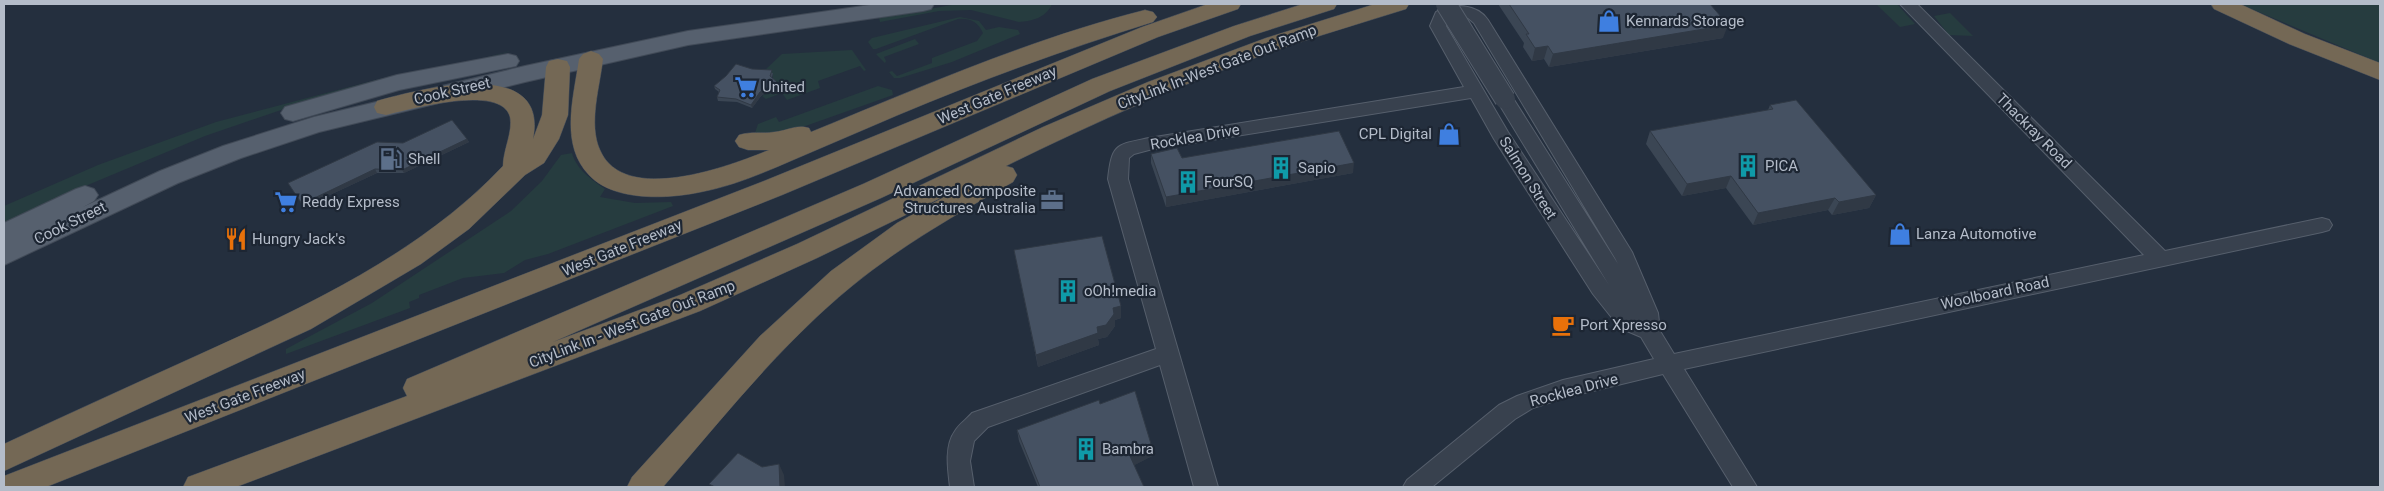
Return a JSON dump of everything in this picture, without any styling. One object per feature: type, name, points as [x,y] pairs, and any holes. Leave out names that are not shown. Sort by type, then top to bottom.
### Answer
[{"type":"highway","points":[[591,53],[584,135],[589,157],[608,176],[630,184],[654,188],[691,186],[724,178],[935,90],[1055,45],[1187,4]]},
{"type":"highway","name":"West Gate Freeway","points":[[11,487],[773,188],[1141,36],[1230,4]]},
{"type":"highway","points":[[183,487],[589,315],[872,191],[1101,85],[1242,31],[1326,4]]},
{"type":"highway","points":[[2222,4],[2297,39],[2380,72]]},
{"type":"highway","name":"CityLink In-West Gate Out Ramp","points":[[1052,133],[1226,61],[1391,6]]},
{"type":"highway","points":[[4,458],[276,334],[359,289],[411,257],[458,222],[501,185],[516,169],[535,158],[546,139],[554,115],[558,60]]},
{"type":"highway","points":[[748,141],[765,142],[783,139],[893,101],[935,90]]},
{"type":"highway","points":[[386,107],[464,93],[488,92],[506,96],[514,100],[521,115],[522,126],[515,156],[516,169]]},
{"type":"highway","points":[[643,487],[770,344],[840,279],[907,230],[999,178],[1024,160],[1052,133]]},
{"type":"highway","name":"CityLink In - West Gate Out Ramp","points":[[199,487],[420,406],[690,303],[808,251],[1052,133]]},
{"type":"highway","points":[[4,445],[93,406],[128,400]]},
{"type":"main road","name":"Cook Street","points":[[4,256],[90,213],[200,164],[298,130],[558,60],[844,4]]},
{"type":"main road","name":"Cook Street","points":[[591,53],[916,4]]},
{"type":"main road","name":"Cook Street","points":[[4,234],[142,170],[305,110],[414,79],[558,60]]},
{"type":"street","name":"Salmon Street","points":[[1446,4],[1745,487]]},
{"type":"street","name":"Thackray Road","points":[[1908,4],[2160,258]]},
{"type":"street","name":"Salmon Street","points":[[1468,12],[1477,16],[1483,23],[1624,257],[1648,313],[1649,331],[1626,322],[1600,288],[1560,229],[1440,30],[1438,22],[1447,13],[1468,12]]},
{"type":"street","name":"Rocklea Drive","points":[[1206,487],[1166,354],[1118,178],[1120,156],[1128,149],[1149,144],[1476,91]]},
{"type":"street","name":"Woolboard Road","points":[[1670,364],[2160,258],[2322,225]]},
{"type":"street","points":[[962,487],[959,461],[963,438],[980,420],[1166,354]]},
{"type":"street","name":"Rocklea Drive","points":[[1415,487],[1493,422],[1525,402],[1564,389],[1670,364]]},
{"type":"green space","points":[[957,4],[1052,4],[1042,16],[1034,20],[1019,22],[971,10],[939,11],[880,22],[879,18]]},
{"type":"green space","points":[[1876,4],[1897,4],[1915,24],[1900,27]]},
{"type":"green space","points":[[2240,4],[2380,4],[2380,63]]},
{"type":"green space","points":[[1950,13],[1973,36],[1949,35],[1934,16]]},
{"type":"green space","points":[[960,17],[979,21],[986,30],[999,27],[1018,30],[1020,34],[952,62],[900,78],[894,78],[889,72],[892,71],[897,76],[932,63],[932,58],[977,41],[983,33],[981,29],[973,22],[966,19],[958,19],[876,49],[873,49],[868,42],[872,38]]},
{"type":"green space","points":[[915,39],[919,44],[884,57],[885,63],[876,54]]},
{"type":"green space","points":[[514,50],[473,62],[322,96],[205,136],[71,192],[73,195],[4,229],[4,206],[98,165],[216,122],[391,76],[473,61]]},
{"type":"green space","points":[[852,50],[866,70],[864,71],[860,66],[818,81],[820,88],[787,100],[782,93],[766,99],[762,96],[777,87],[773,82],[773,74],[764,71],[782,54]]},
{"type":"green space","points":[[878,86],[892,90],[893,95],[780,135],[755,133],[758,124],[776,117],[779,122]]},
{"type":"green space","points":[[572,153],[581,169],[605,189],[600,197],[635,203],[671,202],[673,206],[548,254],[525,260],[504,273],[463,278],[419,295],[419,298],[409,302],[410,308],[286,354],[286,349],[372,303],[511,211],[542,181],[561,155]]},
{"type":"building","name":"Kennards Storage","points":[[1509,4],[1710,4],[1728,25],[1553,54],[1548,46],[1535,48],[1526,34],[1529,34]]},
{"type":"building","name":"United","points":[[736,64],[752,69],[772,70],[770,76],[777,82],[760,92],[751,105],[736,99],[717,97],[720,90],[714,86]]},
{"type":"building","name":"PICA","points":[[1796,100],[1876,195],[1839,202],[1835,198],[1758,213],[1731,176],[1687,184],[1650,131],[1773,109],[1770,105]]},
{"type":"building","name":"Shell","points":[[452,120],[467,139],[402,170],[375,169],[302,204],[288,183],[377,142],[403,143]]},
{"type":"building","points":[[1339,131],[1354,163],[1166,197],[1151,154],[1177,148],[1182,158]]},
{"type":"building","name":"oOh!media","points":[[1102,236],[1121,306],[1113,308],[1114,314],[1106,325],[1097,327],[1098,333],[1036,355],[1014,250]]},
{"type":"building","name":"Bambra","points":[[1135,391],[1151,444],[1130,456],[1144,487],[1040,487],[1017,430],[1099,400],[1100,404]]},
{"type":"building","points":[[738,453],[762,467],[779,464],[780,487],[715,487],[709,484]]},
{"type":"place","name":"Kennards Storage","points":[[1609,21]]},
{"type":"place","name":"United","points":[[746,87]]},
{"type":"place","name":"CPL Digital","points":[[1449,134]]},
{"type":"place","name":"Shell","points":[[391,159]]},
{"type":"place","name":"PICA","points":[[1748,166]]},
{"type":"place","name":"Sapio","points":[[1281,168]]},
{"type":"place","name":"FourSQ","points":[[1188,182]]},
{"type":"place","name":"Advanced Composite Structures Australia","points":[[1052,200]]},
{"type":"place","name":"Reddy Express","points":[[286,202]]},
{"type":"place","name":"Lanza Automotive","points":[[1900,234]]},
{"type":"place","name":"Hungry Jack's","points":[[236,239]]},
{"type":"place","name":"oOh!media","points":[[1068,291]]},
{"type":"place","name":"Port Xpresso","points":[[1563,325]]},
{"type":"place","name":"Bambra","points":[[1086,449]]}]
